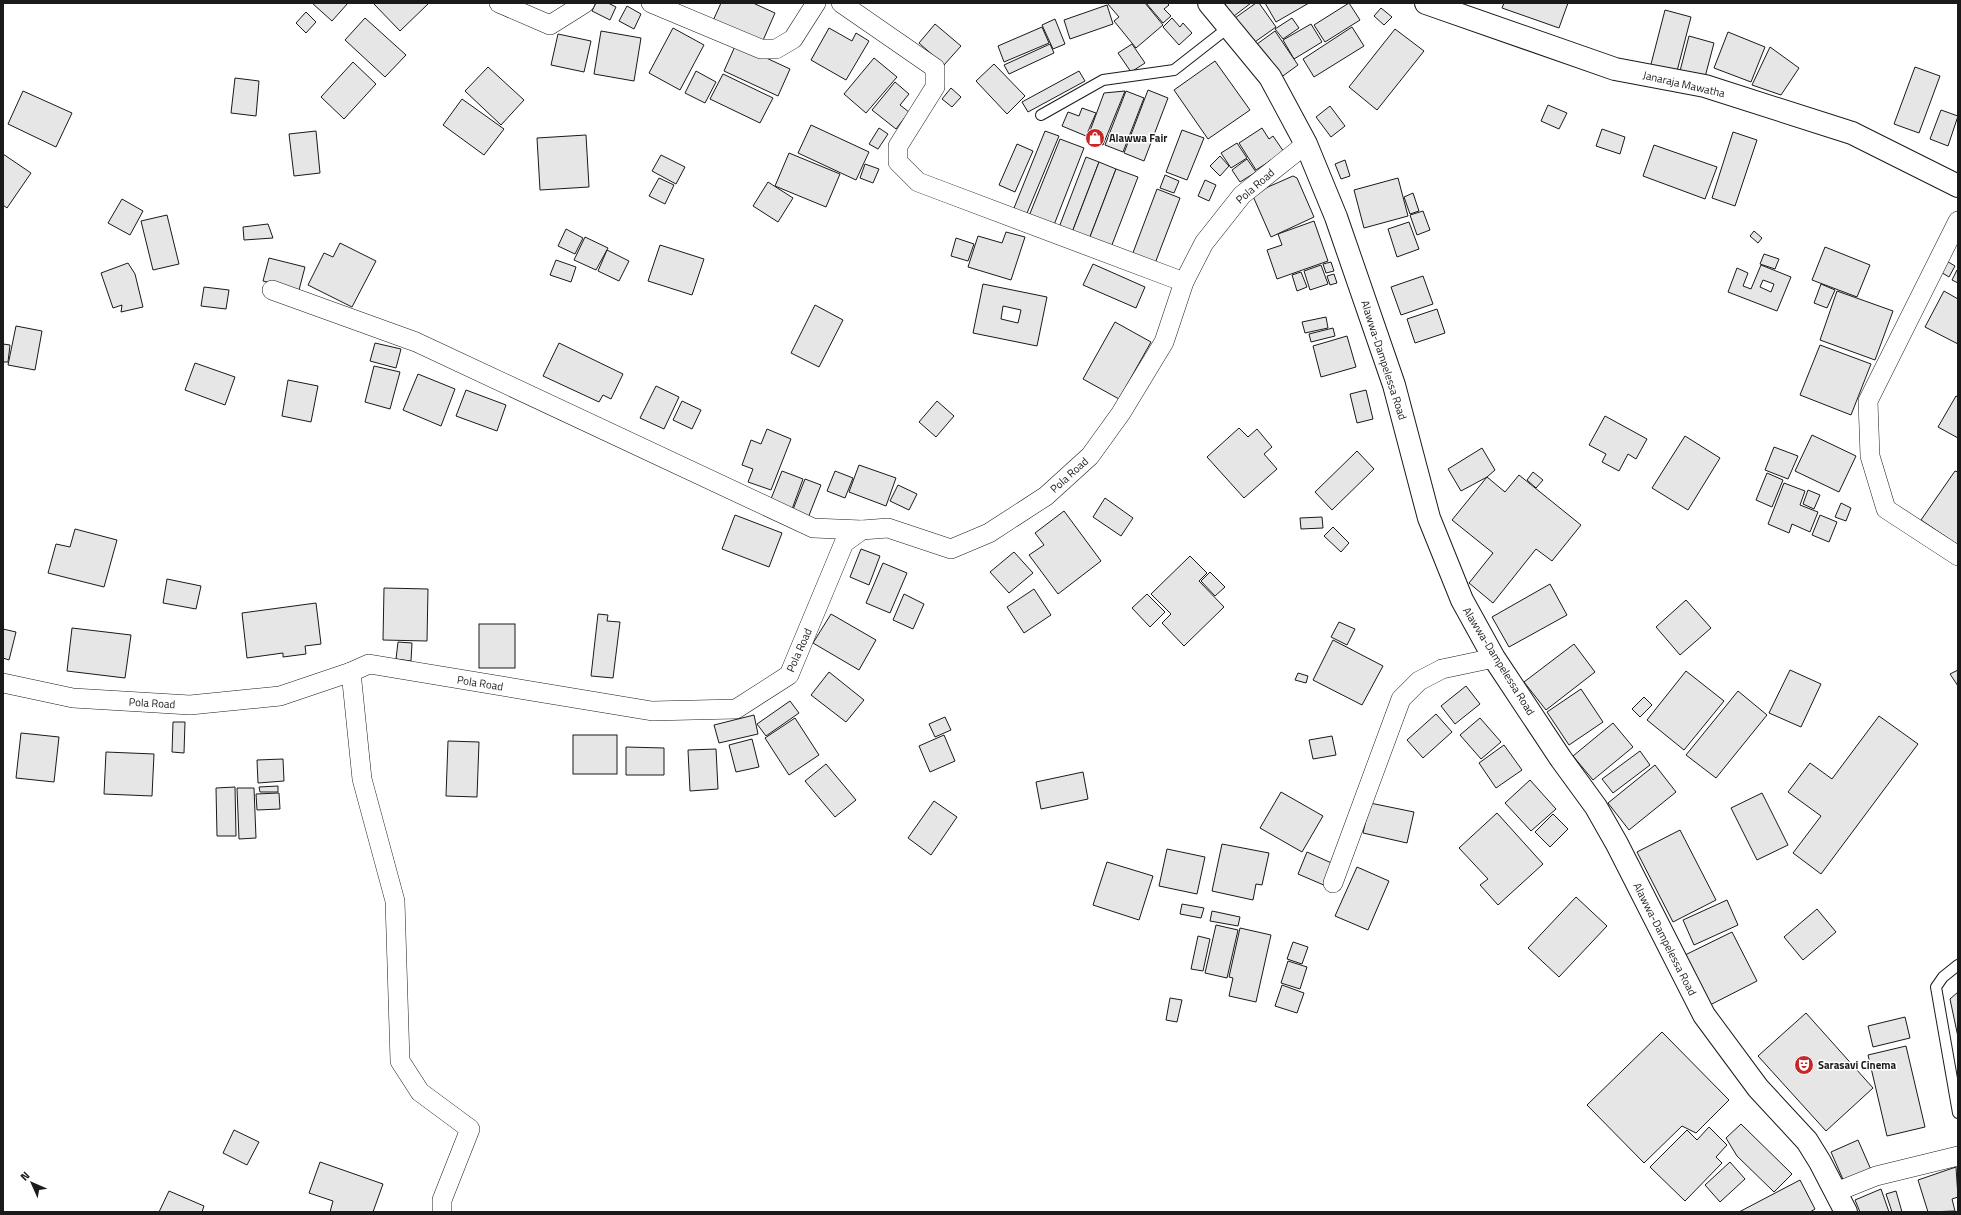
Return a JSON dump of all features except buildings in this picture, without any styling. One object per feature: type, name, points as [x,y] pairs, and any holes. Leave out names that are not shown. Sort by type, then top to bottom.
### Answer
[{"type":"main road","name":"Alawwa-Dampelessa Road","points":[[1210,3],[1270,77],[1306,144],[1336,217],[1394,385],[1429,518],[1462,600],[1494,658],[1561,759],[1596,807],[1621,851],[1704,1016],[1758,1088],[1807,1141],[1820,1162],[1846,1212]]},
{"type":"main road","name":"Janaraja Mawatha","points":[[1426,3],[1615,69],[1705,86],[1852,133],[1958,186]]},
{"type":"street","points":[[499,3],[550,25],[585,3]]},
{"type":"street","points":[[651,3],[761,49],[776,50],[793,39],[816,3]]},
{"type":"street","points":[[841,3],[934,68],[934,87],[898,146],[898,162],[918,182],[1184,282]]},
{"type":"street","name":"Pola Road","points":[[3,683],[73,698],[190,705],[280,696],[351,672],[369,664],[652,711],[736,709],[789,675],[844,543],[862,530],[888,528],[951,549],[989,533],[1046,496],[1090,456],[1121,413],[1164,342],[1184,282],[1204,243],[1242,195],[1306,144]]},
{"type":"street","points":[[1958,221],[1868,401],[1870,456],[1886,509],[1958,556]]},
{"type":"street","points":[[272,290],[416,342],[814,528],[862,530]]},
{"type":"street","points":[[1333,883],[1401,699],[1418,681],[1442,669],[1494,658]]},
{"type":"street","points":[[351,672],[362,779],[395,901],[400,1061],[420,1092],[470,1129],[442,1200],[442,1212]]},
{"type":"street","points":[[1836,1192],[1876,1176],[1958,1156]]},
{"type":"lane","points":[[1041,115],[1103,80],[1174,70],[1229,27]]},
{"type":"lane","points":[[1958,966],[1943,976],[1936,986],[1958,1113]]},
{"type":"place","name":"Alawwa Fair","points":[[1095,138]]},
{"type":"place","name":"Sarasavi Cinema","points":[[1804,1065]]}]
